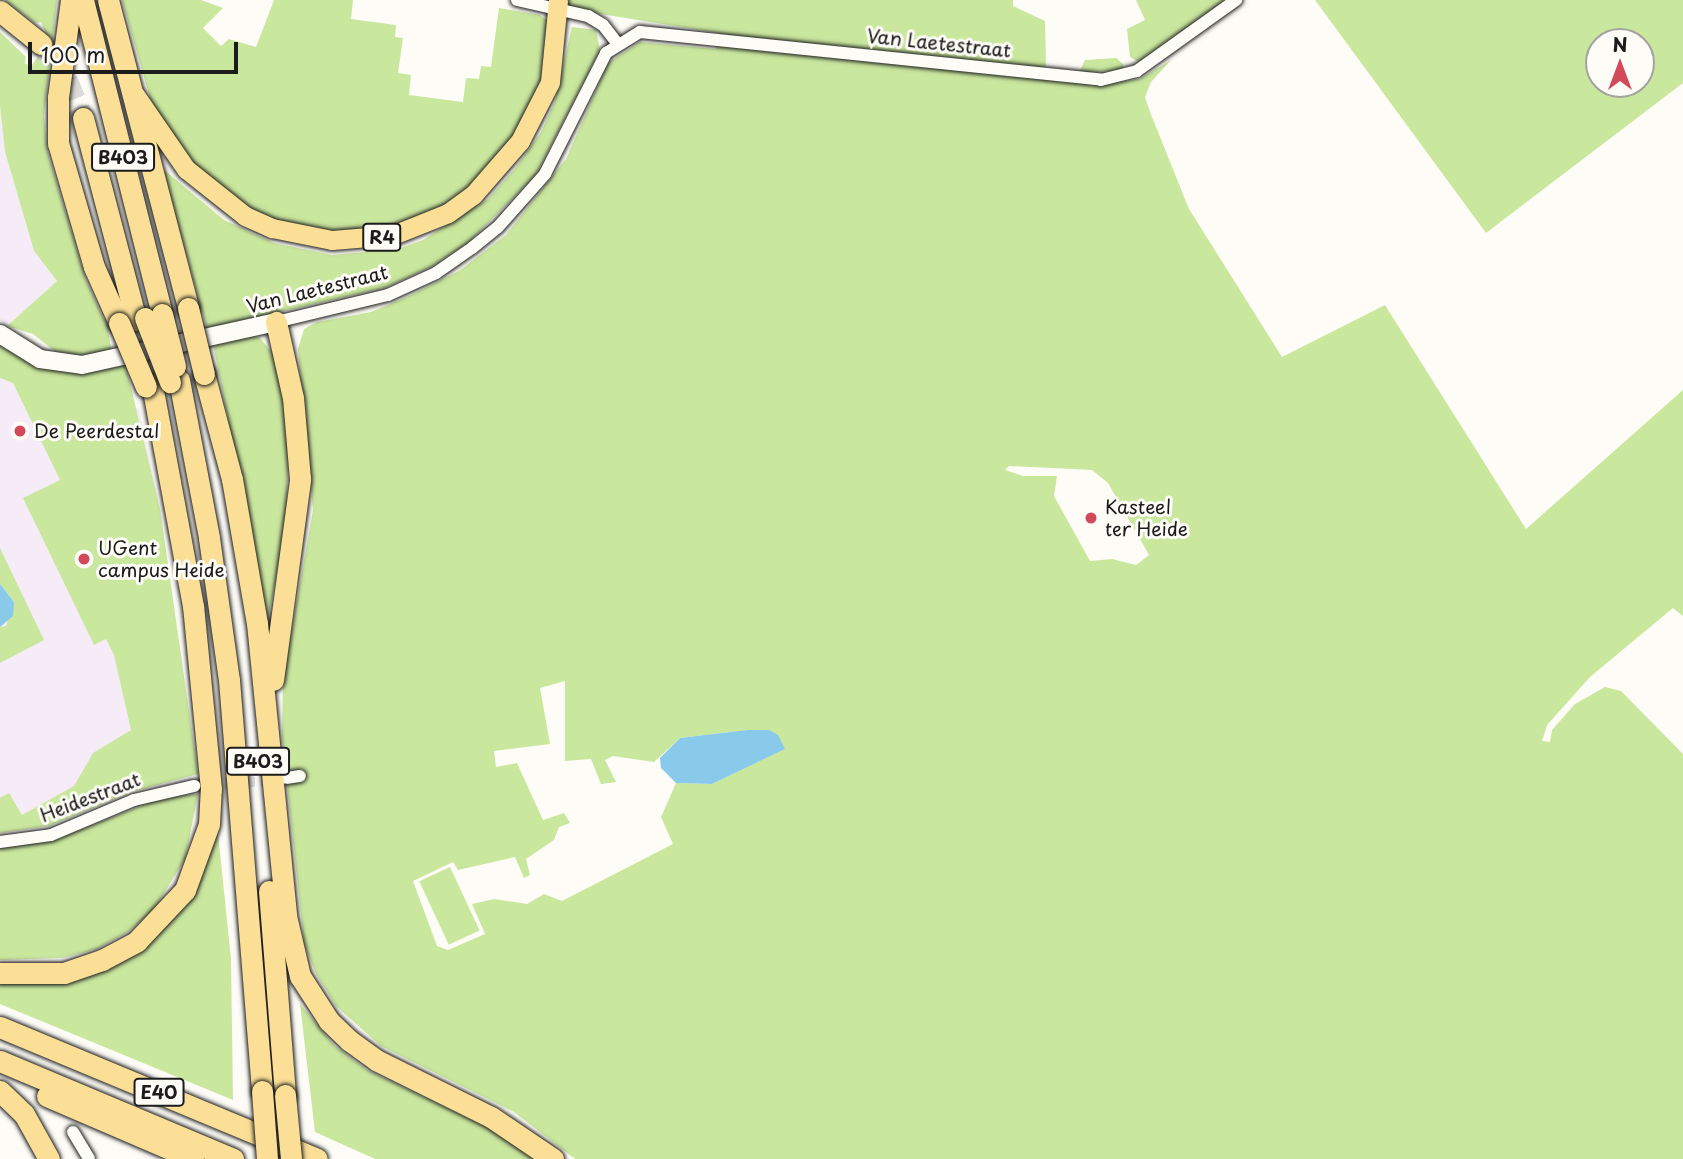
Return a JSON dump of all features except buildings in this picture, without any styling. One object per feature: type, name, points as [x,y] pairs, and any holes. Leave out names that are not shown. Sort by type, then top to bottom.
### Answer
[{"type":"highway","points":[[71,0],[58,97],[58,143],[94,267],[141,319]]},
{"type":"highway","name":"B403","points":[[83,0],[141,319],[161,388],[192,441],[229,680],[267,1159]]},
{"type":"highway","name":"R4","points":[[108,0],[132,92],[186,169],[222,201],[272,228],[299,236],[362,240],[421,226],[448,213],[497,172],[537,114],[550,82],[559,5]]},
{"type":"highway","points":[[0,10],[41,44]]},
{"type":"highway","name":"B403","points":[[132,92],[188,308],[215,428],[253,703],[291,1159]]},
{"type":"highway","points":[[0,973],[64,973],[102,960],[137,941],[186,890],[209,824],[211,789],[193,606],[161,388],[83,118]]},
{"type":"highway","name":"B403","points":[[269,724],[300,479],[293,398],[276,322]]},
{"type":"highway","name":"B403","points":[[215,428],[232,479],[269,724],[291,949],[313,999],[329,1021],[376,1060],[491,1118],[553,1159]]},
{"type":"highway","name":"E40","points":[[0,1027],[317,1159]]},
{"type":"highway","name":"E40","points":[[0,1061],[233,1159]]},
{"type":"highway","points":[[0,1076],[193,1159]]},
{"type":"highway","points":[[0,1091],[24,1114],[49,1159]]},
{"type":"main road","name":"Van Laetestraat","points":[[0,334],[40,359],[82,365],[276,322]]},
{"type":"street","points":[[517,0],[559,5],[603,25],[617,43]]},
{"type":"street","name":"Van Laetestraat","points":[[276,322],[398,291],[451,263],[499,227],[545,174],[596,67],[617,43],[639,32],[660,30],[1073,79],[1115,79],[1137,71],[1236,0]]},
{"type":"street","name":"Heidestraat","points":[[0,842],[51,835],[134,800],[194,786]]},
{"type":"street","points":[[73,1132],[89,1159]]},
{"type":"shaded area","points":[[0,106],[5,152],[34,251],[57,281],[7,326],[0,320]]},
{"type":"shaded area","name":"UGent campus Heide","points":[[0,346],[139,409],[160,509],[198,774],[131,792],[49,826],[0,833]]},
{"type":"green space","points":[[5,0],[57,0],[44,115],[48,154],[86,280],[107,326],[112,353],[61,356],[33,334],[7,326],[57,281],[34,251],[5,152],[0,106],[0,32],[26,57],[25,64],[32,65],[44,48],[46,33],[41,22],[35,23]]},
{"type":"green space","points":[[122,0],[201,0],[223,8],[203,28],[221,46],[229,39],[256,47],[274,0],[353,0],[351,19],[396,25],[395,37],[403,38],[398,73],[411,75],[409,95],[463,102],[466,78],[479,79],[481,66],[491,67],[499,8],[540,15],[549,22],[545,71],[524,122],[491,168],[446,206],[390,228],[332,234],[259,217],[200,176],[152,105]]},
{"type":"green space","points":[[568,0],[1013,0],[1013,6],[1045,21],[1046,68],[1080,71],[1085,60],[1116,58],[1123,64],[1123,70],[1092,72],[1091,86],[1140,79],[1171,60],[1151,82],[1145,97],[1150,112],[1189,209],[1282,357],[1385,305],[1526,529],[1683,390],[1683,616],[1673,608],[1590,677],[1547,725],[1542,741],[1550,742],[1552,730],[1575,704],[1605,687],[1621,691],[1683,754],[1683,1159],[575,1159],[514,1112],[381,1046],[336,1006],[316,974],[304,943],[282,736],[283,680],[313,510],[298,349],[304,329],[317,322],[371,312],[409,296],[459,271],[506,235],[566,159],[608,63],[640,42],[716,49],[718,33],[570,9]],"holes":[[[1009,466],[1092,470],[1108,483],[1149,555],[1136,565],[1112,559],[1090,561],[1054,496],[1057,476],[1023,476],[1005,470]],[[565,681],[565,761],[591,759],[601,784],[616,782],[605,760],[613,756],[654,762],[680,738],[747,730],[784,749],[712,784],[676,783],[661,817],[673,844],[562,901],[544,894],[527,904],[494,899],[472,904],[485,934],[448,950],[437,946],[413,881],[453,862],[458,870],[515,857],[524,878],[530,875],[526,859],[554,840],[559,827],[570,823],[564,813],[543,820],[517,763],[496,767],[494,751],[550,744],[540,688]]]},
{"type":"green space","points":[[1136,0],[1226,0],[1152,58],[1139,62],[1130,57],[1127,29],[1145,20]]},
{"type":"green space","points":[[1315,0],[1683,0],[1683,83],[1486,233]]},
{"type":"green space","points":[[572,27],[596,30],[600,50],[536,175],[468,243],[433,266],[384,288],[207,329],[163,169],[224,220],[274,243],[332,255],[398,249],[423,240],[488,199],[517,166],[541,132],[555,101]]},
{"type":"green space","points":[[249,336],[259,337],[275,356],[289,422],[286,528],[268,618],[213,344]]},
{"type":"green space","name":"UGent campus Heide","points":[[0,346],[38,366],[125,362],[160,509],[198,774],[131,792],[49,826],[0,833],[0,798],[9,793],[22,815],[74,786],[93,753],[131,730],[114,655],[106,639],[94,645],[23,498],[60,480],[13,383],[0,378]]},
{"type":"green space","points":[[0,548],[44,640],[0,663],[0,627],[6,626],[14,602],[0,584]]},
{"type":"green space","points":[[198,794],[185,859],[153,911],[129,931],[97,949],[63,958],[0,960],[0,848],[52,841],[163,797]]},
{"type":"green space","points":[[218,833],[231,959],[233,1100],[0,1004],[0,980],[146,945],[189,899]]},
{"type":"green space","points":[[450,867],[480,930],[449,945],[419,881]]},
{"type":"green space","points":[[300,1004],[335,1046],[367,1070],[497,1132],[537,1159],[375,1159],[315,1132]]},
{"type":"water","points":[[0,584],[14,602],[13,616],[0,627]]},
{"type":"water","points":[[769,730],[778,735],[785,749],[712,784],[676,783],[661,768],[660,758],[680,738]]},
{"type":"tunnel","points":[[41,44],[67,79],[83,118]]},
{"type":"tunnel","points":[[207,785],[276,779]]},
{"type":"place","name":"De Peerdestal","points":[[20,431]]},
{"type":"place","name":"Kasteel ter Heide","points":[[1091,518]]},
{"type":"place","name":"UGent campus Heide","points":[[84,559]]}]
